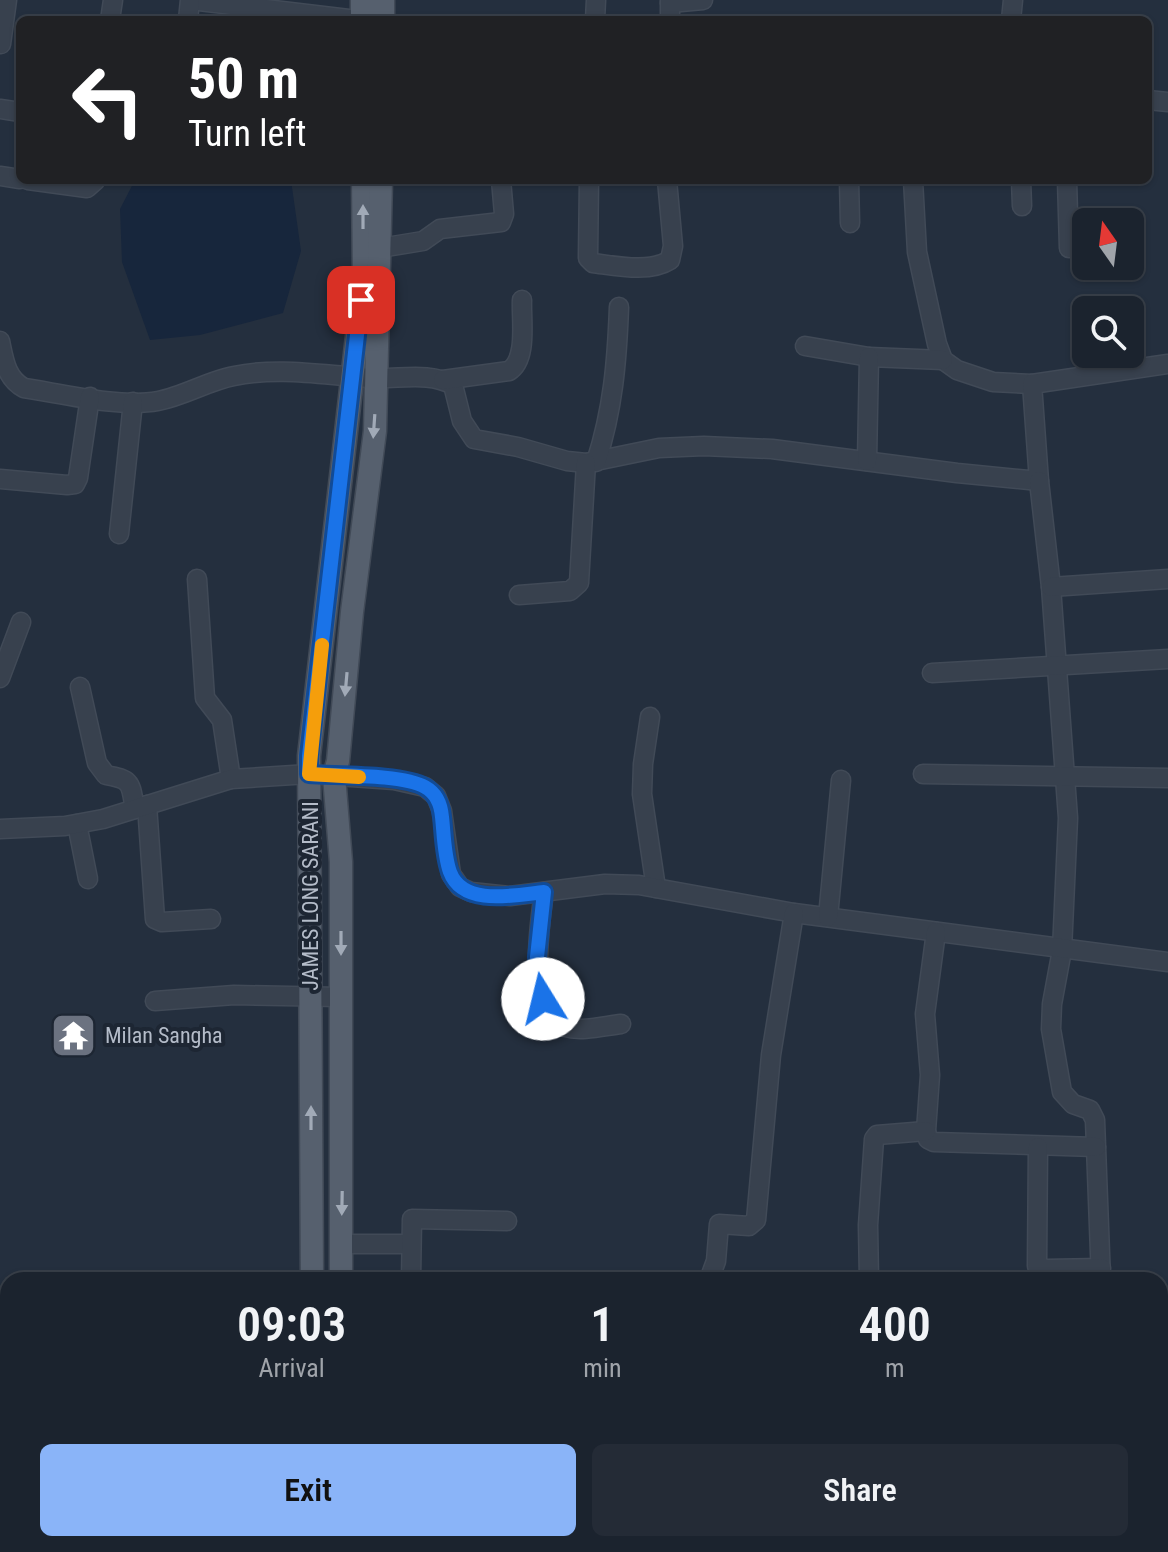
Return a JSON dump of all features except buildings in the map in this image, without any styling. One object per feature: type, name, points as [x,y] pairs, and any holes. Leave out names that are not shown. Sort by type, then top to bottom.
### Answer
[{"type":"main road","name":"JAMES LONG SARANI","points":[[312,1272],[309,756],[364,275],[363,184]]},
{"type":"main road","points":[[341,1272],[341,862],[334,776],[375,431],[381,184]]},
{"type":"street","points":[[7,0],[7,45]]},
{"type":"street","points":[[190,0],[297,16]]},
{"type":"street","points":[[670,8],[703,0]]},
{"type":"street","points":[[58,184],[87,188],[92,184]]},
{"type":"street","points":[[380,248],[423,241],[440,229],[501,222],[504,214],[501,184]]},
{"type":"street","points":[[589,184],[588,258],[600,264],[649,267],[660,266],[670,260],[673,246],[667,184]]},
{"type":"street","points":[[849,184],[850,223]]},
{"type":"street","points":[[913,184],[917,252],[943,360]]},
{"type":"street","points":[[1021,184],[1022,206]]},
{"type":"street","points":[[1067,184],[1069,248]]},
{"type":"street","points":[[0,341],[6,369],[14,382],[24,388],[133,402],[158,401],[230,376],[262,371],[443,380],[509,371],[515,367],[520,353],[522,300]]},
{"type":"street","points":[[519,595],[570,591],[579,583],[591,463],[611,408],[619,307]]},
{"type":"street","points":[[805,346],[869,357],[943,360],[957,370],[993,382],[1032,384],[1168,364]]},
{"type":"street","points":[[867,461],[869,357]]},
{"type":"street","points":[[443,380],[453,385],[462,421],[474,439],[567,461],[591,463],[659,448],[704,446],[772,449],[1039,481]]},
{"type":"street","points":[[1032,384],[1066,776],[1067,847],[1062,950],[1052,1004],[1054,1049],[1066,1099],[1093,1114],[1101,1272]]},
{"type":"street","points":[[0,479],[75,484],[90,397]]},
{"type":"street","points":[[119,534],[133,402]]},
{"type":"street","points":[[197,579],[205,698],[222,720],[231,779]]},
{"type":"street","points":[[1051,587],[1168,579]]},
{"type":"street","points":[[0,678],[21,622]]},
{"type":"street","points":[[932,673],[1168,659]]},
{"type":"street","points":[[80,687],[97,763],[106,775],[127,780],[141,807],[155,919],[162,922],[211,919]]},
{"type":"street","points":[[650,717],[642,794],[656,888]]},
{"type":"street","points":[[0,829],[77,824],[231,779],[309,774],[410,782],[425,787],[436,796],[442,811],[451,874],[460,887],[490,896],[605,884],[656,888],[794,913],[1168,962]]},
{"type":"street","points":[[923,774],[1168,778]]},
{"type":"street","points":[[828,917],[841,780]]},
{"type":"street","points":[[77,824],[88,879]]},
{"type":"street","points":[[544,892],[537,957],[543,999],[550,1016],[562,1027],[621,1024]]},
{"type":"street","points":[[712,1272],[716,1261],[719,1224],[749,1226],[756,1220],[771,1055],[794,913]]},
{"type":"street","points":[[936,932],[925,1014],[930,1075],[928,1139],[934,1142],[1038,1147],[1096,1147]]},
{"type":"street","points":[[155,1001],[234,995],[341,997]]},
{"type":"street","points":[[869,1272],[868,1225],[874,1139],[886,1132],[926,1131]]},
{"type":"street","points":[[1038,1147],[1037,1266],[1079,1272]]},
{"type":"street","points":[[411,1272],[412,1219],[507,1221]]},
{"type":"street","points":[[341,1244],[411,1244]]},
{"type":"water","points":[[133,184],[292,184],[301,251],[283,313],[200,335],[150,340],[122,262],[120,209]]},
{"type":"slow traffic","points":[[322,645],[309,774],[359,777]]},
{"type":"place","name":"Milan Sangha","points":[[74,1035]]},
{"type":"route","points":[[361,300],[309,774],[394,780],[425,787],[436,796],[442,811],[451,874],[460,887],[490,896],[544,892],[537,937],[543,999]]}]
